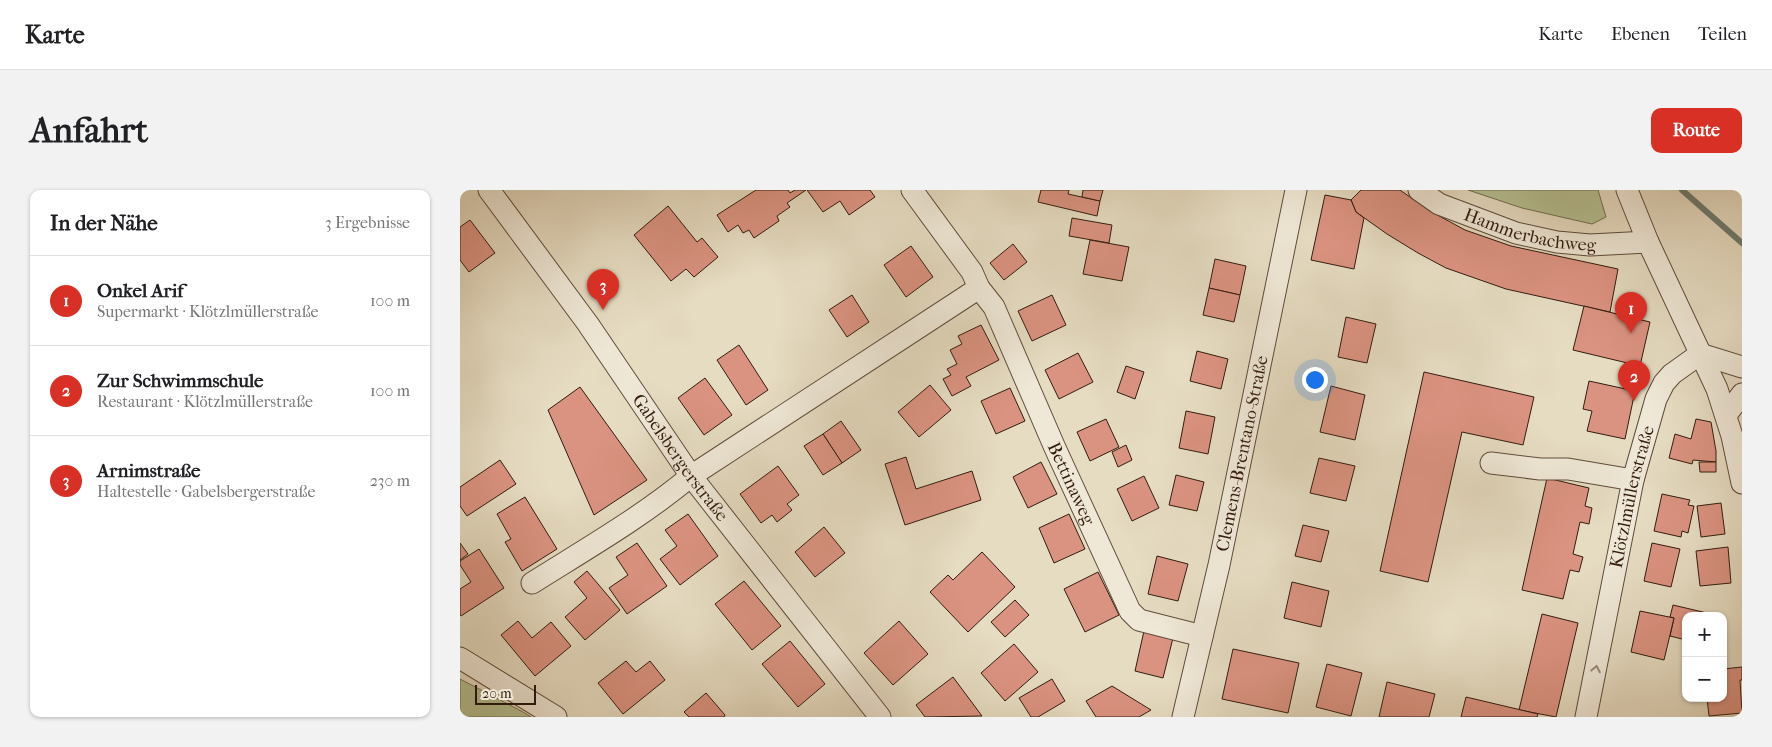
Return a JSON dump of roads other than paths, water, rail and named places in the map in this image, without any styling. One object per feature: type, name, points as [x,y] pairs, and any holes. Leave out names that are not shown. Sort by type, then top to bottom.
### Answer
[{"type":"street","name":"Gabelsbergerstraße","points":[[489,190],[588,324],[691,476],[880,717]]},
{"type":"street","name":"Bettinaweg","points":[[912,190],[972,272],[979,288],[994,307],[1054,448],[1130,611],[1139,620],[1202,636]]},
{"type":"street","name":"Clemens-Brentano-Straße","points":[[1183,717],[1229,517],[1296,190]]},
{"type":"street","name":"Hammerbachweg","points":[[1418,190],[1439,204],[1516,233],[1558,242],[1590,245],[1648,242]]},
{"type":"street","points":[[1627,190],[1648,242],[1718,389],[1738,461],[1742,483]]},
{"type":"street","points":[[532,583],[623,526],[670,494],[691,476],[979,288]]},
{"type":"street","points":[[1700,354],[1742,367]]},
{"type":"street","name":"Klötzlmüllerstraße","points":[[1586,717],[1633,480],[1656,399],[1672,374],[1700,354]]},
{"type":"street","points":[[1726,415],[1742,394]]},
{"type":"street","points":[[1490,463],[1540,469],[1568,469],[1633,480]]},
{"type":"street","points":[[460,658],[556,717]]},
{"type":"waterway","points":[[1682,190],[1742,243]]},
{"type":"place","name":"Arnimstraße","points":[[603,310]]},
{"type":"place","name":"Onkel Arif","points":[[1631,333]]},
{"type":"place","name":"Zur Schwimmschule","points":[[1634,401]]}]
